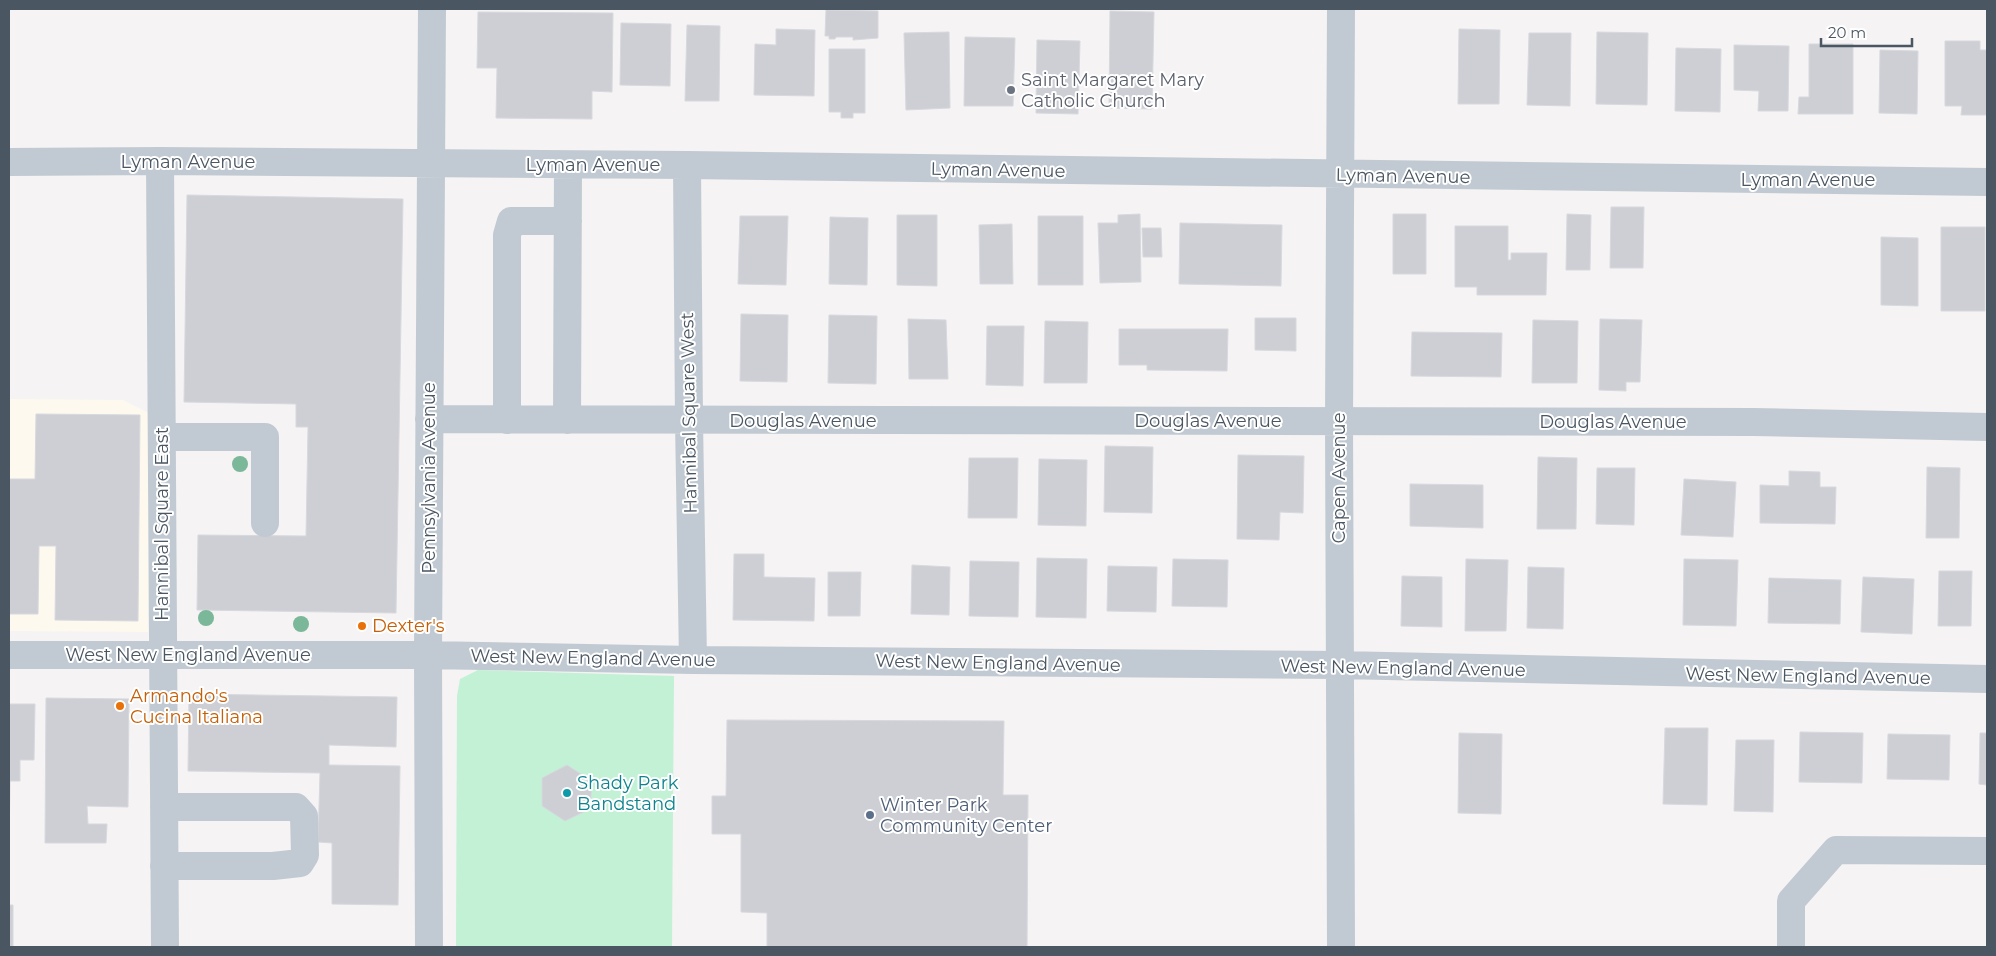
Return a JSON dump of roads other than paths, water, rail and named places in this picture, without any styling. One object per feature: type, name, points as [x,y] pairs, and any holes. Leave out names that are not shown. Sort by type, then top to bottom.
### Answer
[{"type":"street","name":"Pennsylvania Avenue","points":[[429,947],[428,655],[432,9]]},
{"type":"street","name":"Capen Avenue","points":[[1340,947],[1339,421],[1341,9]]},
{"type":"street","name":"Lyman Avenue","points":[[9,162],[160,161],[687,165],[1987,182]]},
{"type":"street","name":"Hannibal Square East","points":[[160,161],[165,947]]},
{"type":"street","points":[[567,420],[568,165]]},
{"type":"street","name":"Hannibal Square West","points":[[687,165],[693,660]]},
{"type":"street","points":[[507,420],[507,236],[511,221],[568,221]]},
{"type":"street","name":"Douglas Avenue","points":[[429,419],[1754,422],[1987,426]]},
{"type":"street","points":[[162,437],[265,437],[265,523]]},
{"type":"street","name":"West New England Avenue","points":[[9,655],[428,655],[693,660],[1340,666],[1987,679]]},
{"type":"street","points":[[164,807],[296,807],[304,816],[305,855],[300,863],[289,865],[164,866]]},
{"type":"street","points":[[1791,947],[1791,901],[1836,850],[1987,851]]},
{"type":"place","name":"Saint Margaret Mary Catholic Church","points":[[1011,90]]},
{"type":"place","name":"Dexter's","points":[[362,626]]},
{"type":"place","name":"Armando's Cucina Italiana","points":[[120,706]]},
{"type":"place","name":"Shady Park Bandstand","points":[[567,793]]},
{"type":"place","name":"Winter Park Community Center","points":[[870,815]]}]
